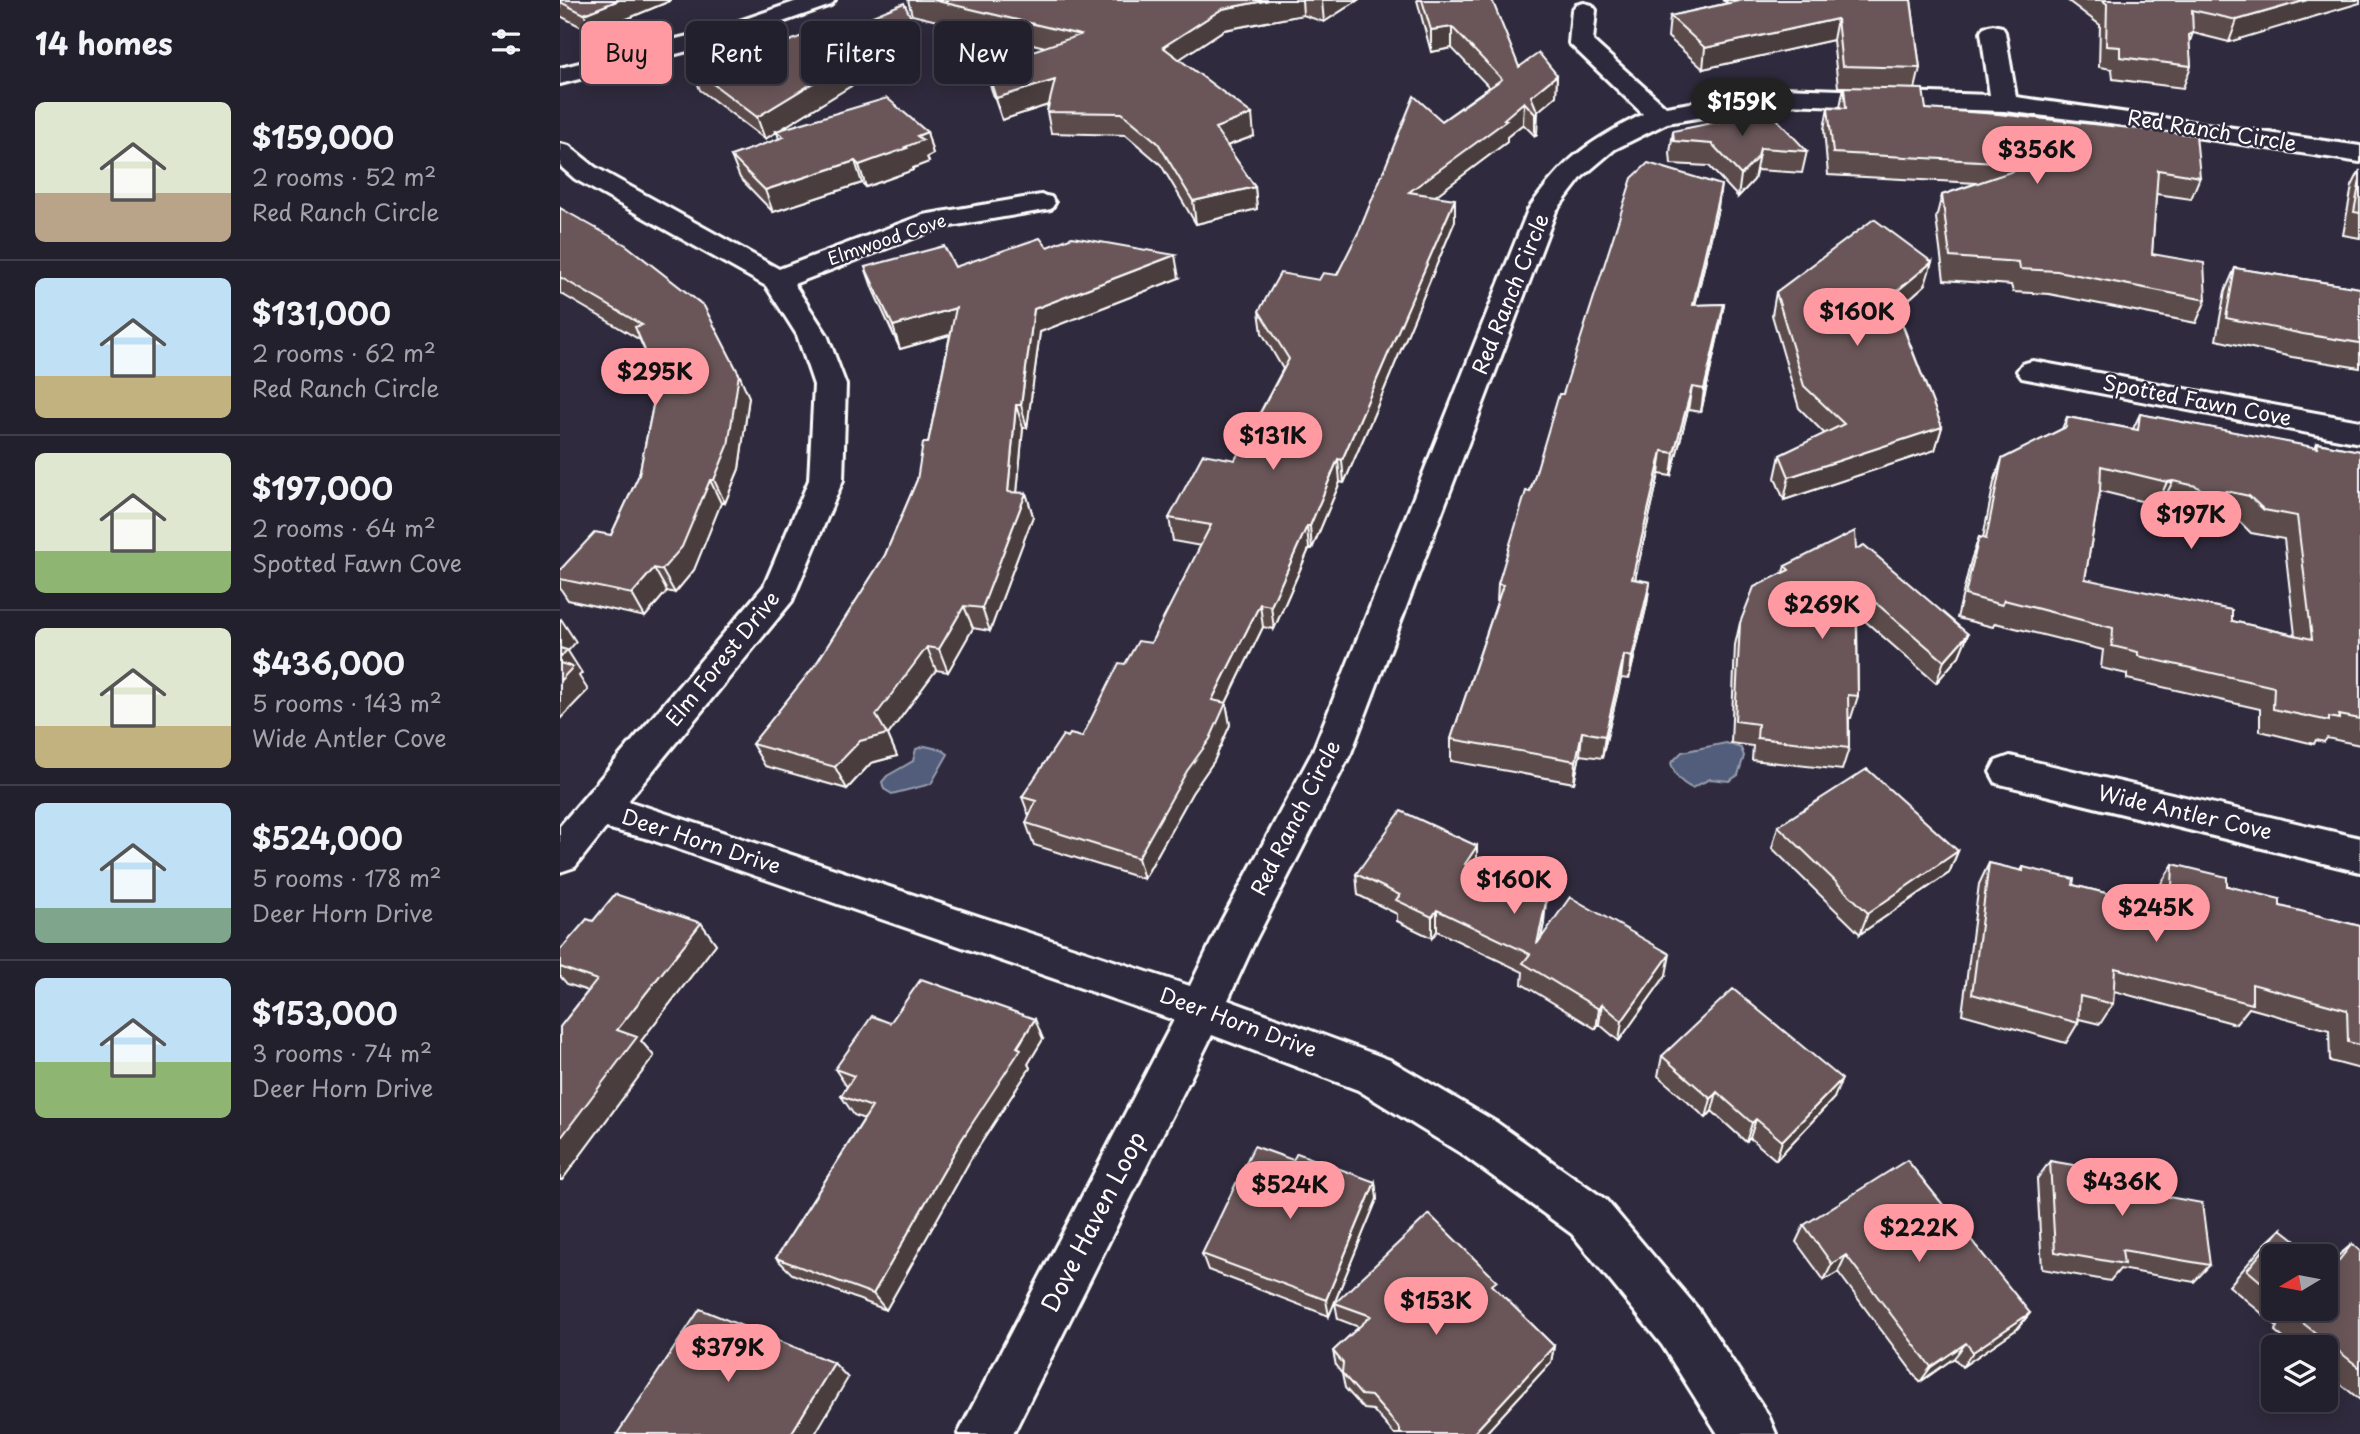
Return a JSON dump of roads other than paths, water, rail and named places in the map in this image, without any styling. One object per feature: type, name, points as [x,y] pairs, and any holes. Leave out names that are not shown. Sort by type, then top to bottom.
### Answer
[{"type":"street","points":[[560,76],[725,34],[824,0]]},
{"type":"street","points":[[1584,10],[1581,43],[1660,116]]},
{"type":"street","points":[[1993,32],[2004,103]]},
{"type":"street","name":"Red Ranch Circle","points":[[1203,1010],[1236,935],[1331,752],[1542,209],[1572,172],[1606,143],[1660,116],[1782,96],[2004,103],[2096,114],[2360,154]]},
{"type":"street","name":"Elm Forest Drive","points":[[560,152],[585,173],[778,280],[812,335],[830,386],[826,480],[779,593],[560,855]]},
{"type":"street","name":"Elmwood Cove","points":[[778,280],[933,221],[1041,203]]},
{"type":"street","name":"Spotted Fawn Cove","points":[[2033,371],[2360,432]]},
{"type":"street","name":"Wide Antler Cove","points":[[2010,772],[2360,855]]},
{"type":"street","name":"Deer Horn Drive","points":[[599,810],[650,823],[1203,1010],[1374,1074],[1479,1138],[1588,1217],[1680,1327],[1749,1434]]},
{"type":"street","name":"Dove Haven Loop","points":[[985,1434],[1203,1010]]},
{"type":"water","points":[[1726,743],[1741,748],[1744,756],[1738,775],[1729,781],[1710,779],[1692,788],[1676,775],[1671,763],[1682,752]]},
{"type":"water","points":[[925,746],[948,754],[931,784],[892,794],[884,789],[882,782],[887,776],[913,761],[916,749]]}]
